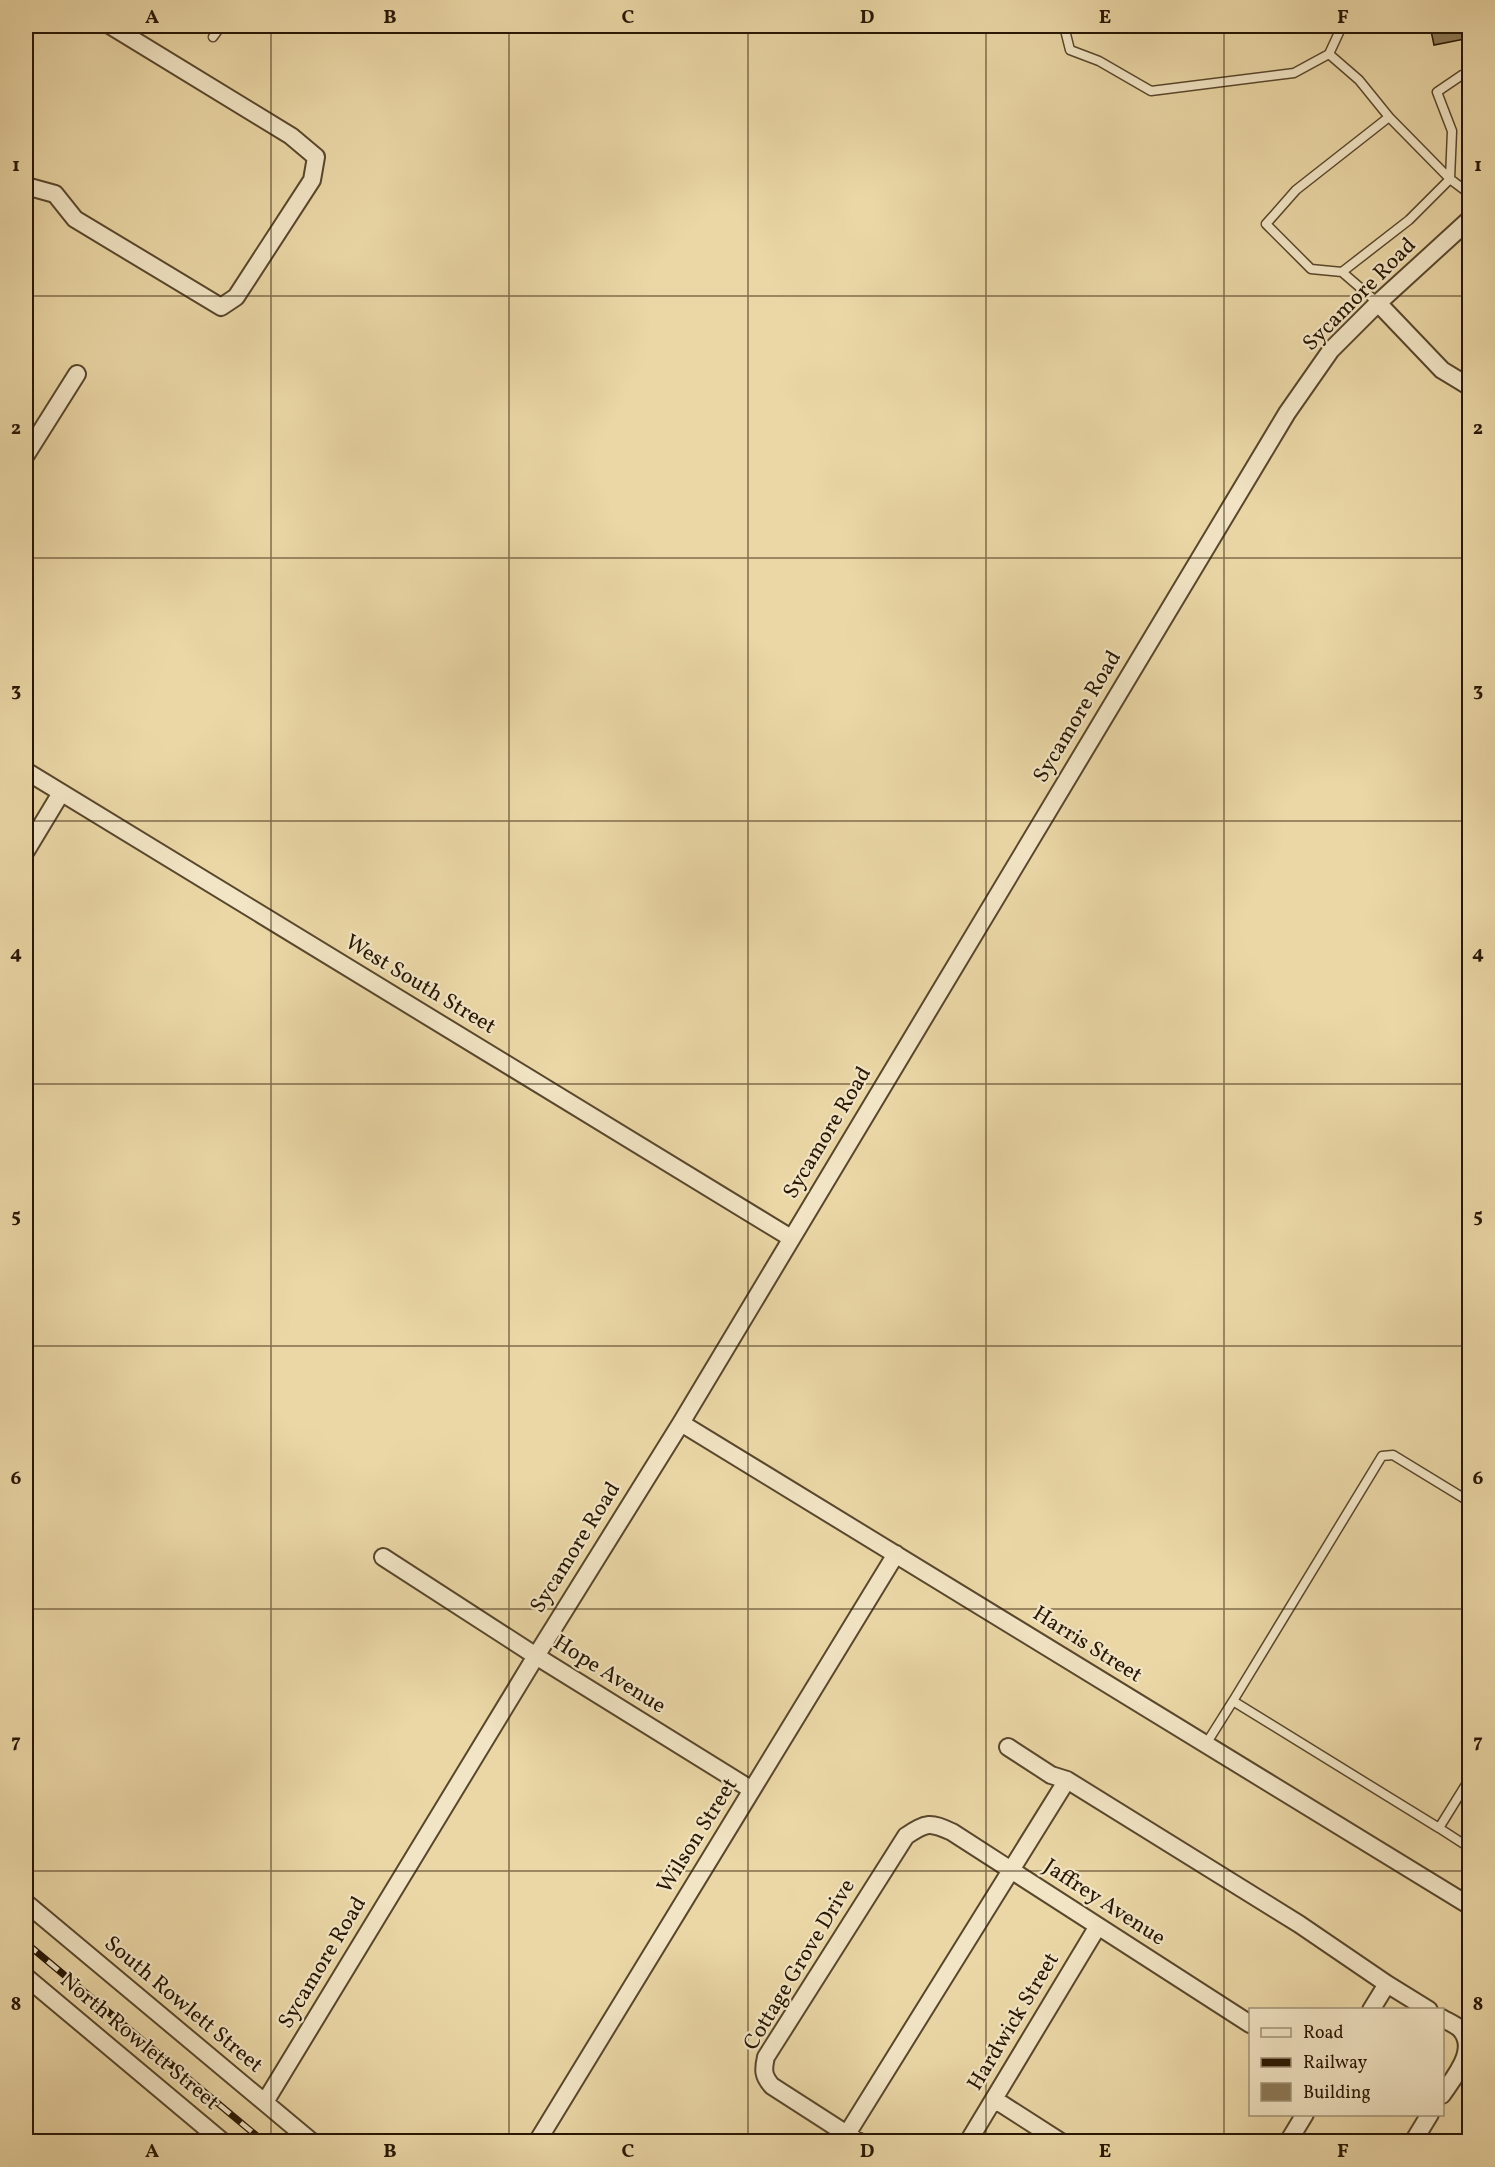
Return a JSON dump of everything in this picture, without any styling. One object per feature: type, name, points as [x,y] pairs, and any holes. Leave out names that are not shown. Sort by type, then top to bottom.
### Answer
[{"type":"street","points":[[26,186],[55,194],[75,219],[221,307],[236,297],[312,180],[316,157],[291,136],[111,26]]},
{"type":"street","name":"Sycamore Road","points":[[265,2102],[536,1656],[681,1423],[1287,413],[1331,350],[1378,303],[1470,219]]},
{"type":"street","points":[[1378,303],[1442,370],[1470,387]]},
{"type":"street","points":[[26,455],[77,374]]},
{"type":"street","name":"West South Street","points":[[26,771],[791,1238]]},
{"type":"street","points":[[26,851],[61,794]]},
{"type":"street","name":"Harris Street","points":[[681,1423],[1470,1906]]},
{"type":"street","name":"Wilson Street","points":[[537,2142],[896,1554]]},
{"type":"street","name":"Hope Avenue","points":[[383,1557],[536,1656],[752,1790]]},
{"type":"street","points":[[1008,1747],[1051,1775],[1067,1780],[1299,1923],[1426,2008]]},
{"type":"street","points":[[853,2138],[1011,1870],[1067,1780]]},
{"type":"street","name":"Jaffrey Avenue","points":[[933,1824],[952,1832],[1249,2023]]},
{"type":"street","name":"Cottage Grove Drive","points":[[853,2138],[772,2086],[765,2078],[763,2069],[766,2057],[906,1836],[918,1827],[933,1824]]},
{"type":"street","name":"South Rowlett Street","points":[[26,1903],[312,2142]]},
{"type":"street","name":"Hardwick Street","points":[[968,2142],[1098,1926]]},
{"type":"street","name":"North Rowlett Street","points":[[26,1977],[223,2142]]},
{"type":"street","points":[[1372,2008],[1387,1984]]},
{"type":"street","points":[[1444,2019],[1460,2028],[1466,2042],[1466,2057],[1444,2093]]},
{"type":"street","points":[[994,2099],[1061,2142]]},
{"type":"street","points":[[1288,2142],[1304,2116]]},
{"type":"street","points":[[1413,2142],[1429,2116]]},
{"type":"lane","points":[[213,37],[220,26]]},
{"type":"lane","points":[[1064,26],[1070,50],[1099,61],[1151,91],[1294,73],[1329,54],[1342,26]]},
{"type":"lane","points":[[1329,54],[1359,80],[1389,117],[1450,179],[1470,194]]},
{"type":"lane","points":[[1342,272],[1409,220],[1450,179],[1452,131],[1437,92],[1462,75],[1470,73]]},
{"type":"lane","points":[[1378,303],[1342,272],[1311,269],[1266,224],[1296,190],[1389,117]]},
{"type":"lane","points":[[1206,1744],[1382,1456],[1393,1455],[1470,1502]]},
{"type":"lane","points":[[1233,1701],[1470,1848]]},
{"type":"lane","points":[[1439,1828],[1470,1778]]},
{"type":"building","points":[[1430,26],[1470,26],[1470,38],[1434,45]]},
{"type":"railway","points":[[26,1943],[264,2142]]}]
